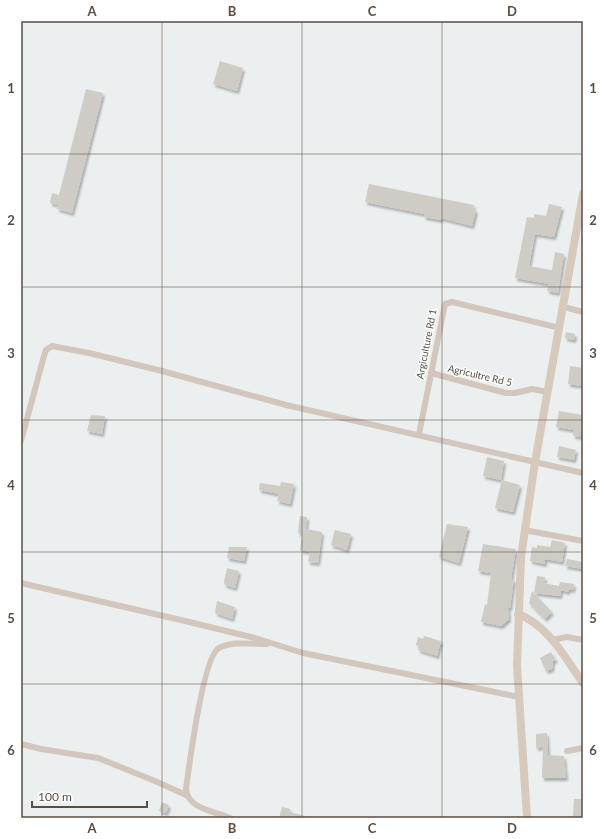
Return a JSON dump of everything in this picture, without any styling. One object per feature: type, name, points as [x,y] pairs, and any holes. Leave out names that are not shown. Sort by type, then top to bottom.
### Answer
[{"type":"street","points":[[527,818],[517,665],[520,557],[583,194]]},
{"type":"street","name":"Argiculture Rd 1","points":[[418,434],[443,308],[447,302],[560,328]]},
{"type":"street","points":[[564,308],[583,312]]},
{"type":"street","points":[[21,441],[44,356],[46,350],[52,346],[111,358],[286,405],[583,473]]},
{"type":"street","name":"Agricultre Rd 5","points":[[431,373],[506,393],[515,393],[532,388],[548,392]]},
{"type":"street","points":[[524,530],[583,541]]},
{"type":"street","points":[[21,583],[121,605],[274,644],[303,653],[519,697]]},
{"type":"street","points":[[518,614],[534,622],[551,640],[583,683]]},
{"type":"street","points":[[551,640],[566,637],[583,640]]},
{"type":"street","points":[[186,795],[193,742],[206,674],[213,653],[219,648],[230,645],[274,644]]},
{"type":"street","points":[[21,744],[41,749],[98,758],[186,795],[195,805],[230,818]]},
{"type":"street","points":[[567,751],[583,748]]},
{"type":"building","points":[[220,61],[243,68],[237,91],[213,84]]},
{"type":"building","points":[[86,89],[103,93],[72,213],[57,209],[58,205],[50,203],[52,193],[59,195]]},
{"type":"building","points":[[369,184],[474,205],[473,209],[476,210],[472,226],[441,218],[441,220],[424,217],[424,214],[365,202]]},
{"type":"building","points":[[549,204],[562,207],[554,237],[535,234],[529,266],[552,270],[555,252],[564,254],[558,293],[547,291],[549,284],[515,278],[527,217],[534,218],[534,214],[546,216]]},
{"type":"building","points":[[566,332],[575,334],[574,340],[565,338]]},
{"type":"building","points":[[570,366],[583,368],[583,386],[568,384]]},
{"type":"building","points":[[559,411],[583,415],[581,437],[573,436],[574,430],[556,427]]},
{"type":"building","points":[[91,415],[105,416],[102,434],[87,431]]},
{"type":"building","points":[[559,446],[576,450],[574,460],[557,457]]},
{"type":"building","points":[[487,457],[504,461],[501,480],[483,476]]},
{"type":"building","points":[[502,480],[520,485],[513,512],[495,508]]},
{"type":"building","points":[[281,482],[294,484],[290,504],[277,501],[279,494],[259,490],[260,483],[280,486]]},
{"type":"building","points":[[300,516],[307,517],[306,529],[322,532],[318,563],[308,562],[310,552],[300,550],[302,534],[298,533]]},
{"type":"building","points":[[447,524],[468,527],[459,563],[439,557]]},
{"type":"building","points":[[335,530],[351,534],[347,550],[331,545]]},
{"type":"building","points":[[552,540],[565,543],[562,562],[545,559],[545,564],[530,561],[532,547],[537,548],[537,545],[550,547]]},
{"type":"building","points":[[483,544],[516,549],[511,579],[514,579],[510,608],[508,608],[509,619],[501,626],[481,622],[485,604],[487,605],[491,573],[478,571]]},
{"type":"building","points":[[229,547],[247,547],[244,561],[227,558]]},
{"type":"building","points":[[567,559],[583,562],[583,569],[565,566]]},
{"type":"building","points":[[227,568],[239,571],[235,588],[225,585],[224,582]]},
{"type":"building","points":[[537,576],[545,577],[544,583],[559,586],[560,582],[574,584],[573,590],[569,589],[568,592],[561,590],[560,596],[534,593]]},
{"type":"building","points":[[532,591],[552,612],[545,619],[529,603]]},
{"type":"building","points":[[217,601],[235,607],[232,619],[215,613]]},
{"type":"building","points":[[424,636],[441,641],[437,656],[418,650],[419,646],[416,645],[418,637],[423,639]]},
{"type":"building","points":[[551,652],[556,660],[553,661],[552,669],[546,671],[540,658]]},
{"type":"building","points":[[547,733],[548,755],[564,756],[566,778],[542,778],[543,747],[536,748],[536,734]]},
{"type":"building","points":[[574,799],[583,799],[583,817],[573,816]]},
{"type":"building","points":[[162,802],[169,805],[166,813],[159,811]]},
{"type":"building","points":[[282,807],[290,809],[290,812],[305,816],[305,818],[279,818]]}]
